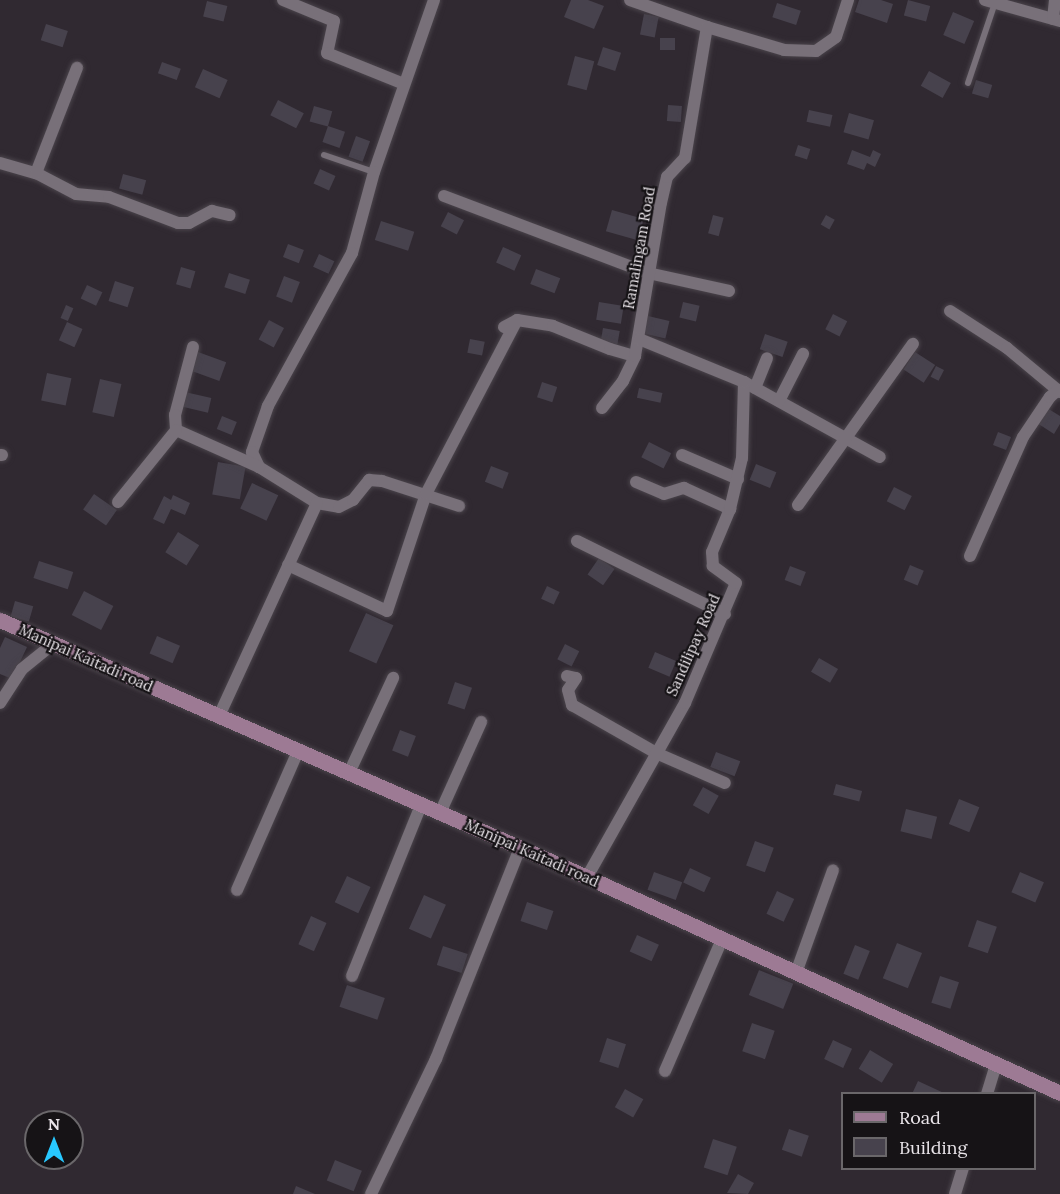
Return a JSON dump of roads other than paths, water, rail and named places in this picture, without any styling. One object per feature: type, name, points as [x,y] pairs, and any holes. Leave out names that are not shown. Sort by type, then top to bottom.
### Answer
[{"type":"main road","name":"Manipai Kaitadi road","points":[[0,620],[587,877],[1060,1093]]},
{"type":"street","points":[[283,0],[334,21],[327,53],[404,84]]},
{"type":"street","points":[[259,467],[252,452],[268,406],[352,253],[374,172],[434,0]]},
{"type":"street","points":[[630,0],[655,4],[707,27],[784,50],[816,51],[836,37],[848,0]]},
{"type":"street","points":[[990,1],[1056,20],[1055,0]]},
{"type":"street","name":"Ramalingam Road","points":[[602,408],[623,381],[635,356],[648,273],[667,177],[685,158],[707,27]]},
{"type":"street","points":[[36,173],[77,68]]},
{"type":"street","points":[[0,163],[36,173],[76,194],[109,197],[177,223],[189,223],[212,211],[230,215]]},
{"type":"street","points":[[444,196],[648,273],[729,291]]},
{"type":"street","points":[[950,311],[1007,348],[1059,391],[1050,397],[1023,437],[970,556]]},
{"type":"street","points":[[288,565],[387,611],[426,494],[517,320]]},
{"type":"street","points":[[504,327],[517,320],[553,326],[610,349],[635,356]]},
{"type":"street","points":[[639,339],[750,385],[880,456]]},
{"type":"street","points":[[798,505],[913,344]]},
{"type":"street","points":[[118,502],[176,430],[175,415],[193,347]]},
{"type":"street","points":[[779,401],[803,354]]},
{"type":"street","points":[[750,385],[767,358]]},
{"type":"street","name":"Sandilipay Road","points":[[587,877],[685,703],[736,583],[713,566],[712,552],[730,509],[738,479],[750,385]]},
{"type":"street","points":[[176,430],[259,467],[317,503],[339,507],[353,500],[369,480],[382,481],[459,506]]},
{"type":"street","points":[[681,455],[738,479]]},
{"type":"street","points":[[636,482],[664,494],[684,488],[730,509]]},
{"type":"street","points":[[219,716],[317,503]]},
{"type":"street","points":[[577,541],[724,614]]},
{"type":"street","points":[[0,703],[22,669],[53,644]]},
{"type":"street","points":[[567,676],[576,678],[568,690],[572,705],[657,753],[725,783]]},
{"type":"street","points":[[349,773],[393,678]]},
{"type":"street","points":[[440,813],[481,722]]},
{"type":"street","points":[[237,890],[298,751]]},
{"type":"street","points":[[352,976],[421,805]]},
{"type":"street","points":[[371,1194],[436,1059],[520,848]]},
{"type":"street","points":[[796,973],[833,870]]},
{"type":"street","points":[[665,1071],[722,939]]},
{"type":"street","points":[[988,1092],[996,1065]]},
{"type":"street","points":[[955,1194],[962,1170]]},
{"type":"lane","points":[[968,83],[990,1]]},
{"type":"lane","points":[[324,155],[374,172]]}]
